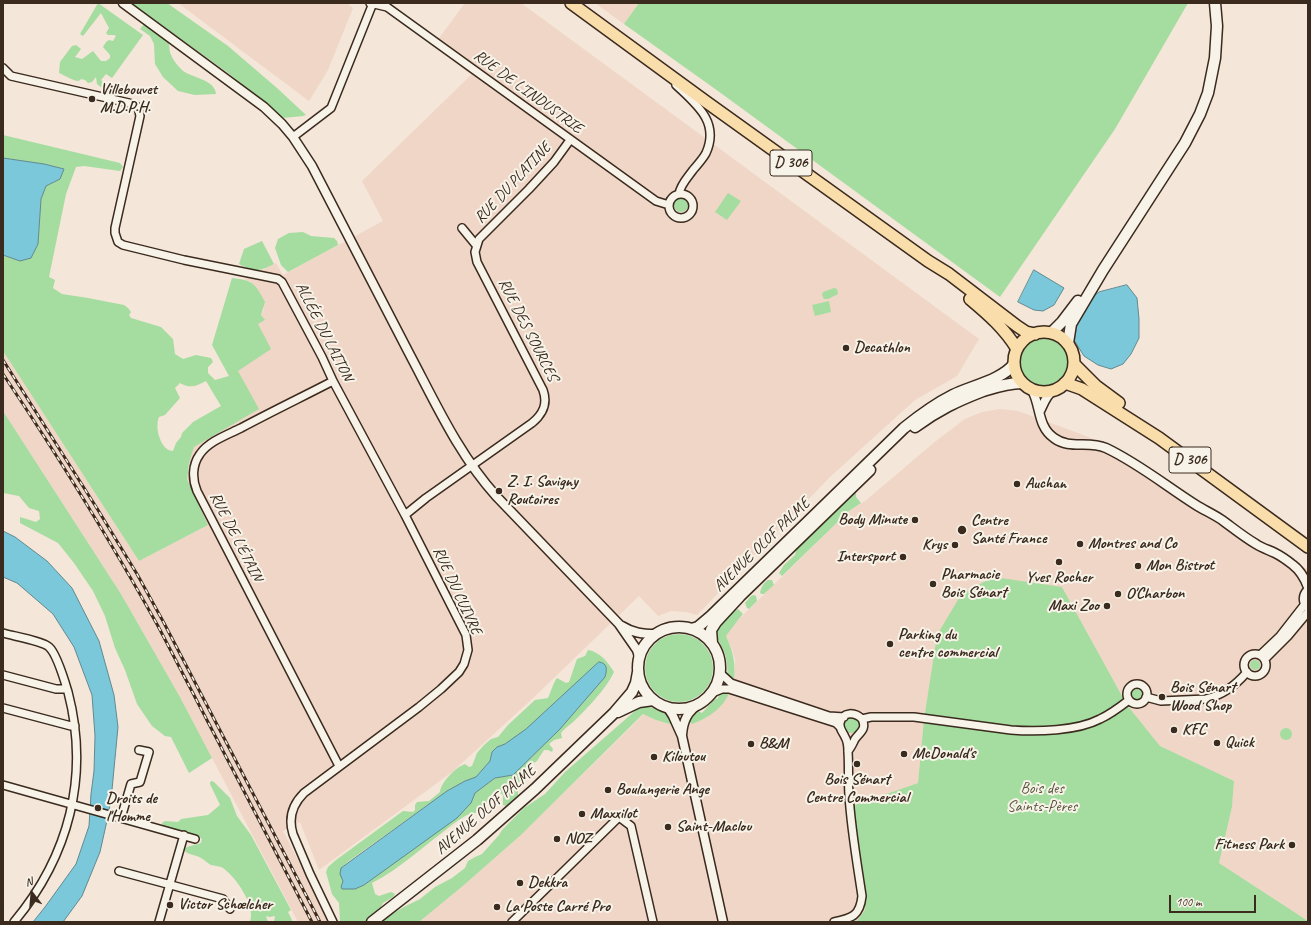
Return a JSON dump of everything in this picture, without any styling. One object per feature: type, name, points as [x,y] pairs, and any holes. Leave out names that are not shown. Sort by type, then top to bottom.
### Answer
[{"type":"main road","name":"D 306","points":[[571,3],[928,261],[949,274],[1017,326],[1026,332],[1035,334]]},
{"type":"main road","points":[[1068,343],[1051,333],[1035,334],[1028,337],[1017,349],[1014,364],[1017,375],[1022,382],[1032,390],[1043,392],[1060,387],[1065,383],[1071,374],[1074,364],[1073,356],[1068,343],[1071,324],[1103,270],[1185,143],[1200,114],[1208,93],[1215,58],[1217,32],[1215,3]]},
{"type":"main road","name":"D 306","points":[[928,261],[941,276],[994,320],[1008,335],[1017,349]]},
{"type":"main road","points":[[1051,333],[1062,322],[1103,270]]},
{"type":"main road","points":[[853,482],[904,428],[928,409],[954,394],[1003,374],[1014,364]]},
{"type":"main road","name":"D 306","points":[[1074,364],[1082,374],[1109,396],[1179,444],[1308,539]]},
{"type":"main road","points":[[853,482],[912,429],[940,410],[955,402],[986,390],[1022,382]]},
{"type":"main road","name":"D 306","points":[[1065,383],[1082,389],[1159,438],[1308,547]]},
{"type":"main road","name":"AVENUE OLOF PALME","points":[[692,629],[698,627],[711,616],[853,482]]},
{"type":"main road","name":"AVENUE OLOF PALME","points":[[712,644],[712,630],[716,622],[853,482]]},
{"type":"main road","points":[[683,627],[692,629],[703,635],[712,644],[718,654],[720,673],[715,688],[700,703],[684,708],[668,708],[653,700],[643,687],[638,672],[639,658],[645,645],[655,634],[673,628],[683,627]]},
{"type":"main road","name":"AVENUE OLOF PALME","points":[[372,922],[477,840],[505,816],[614,713],[632,692],[636,683],[638,672]]},
{"type":"main road","name":"AVENUE OLOF PALME","points":[[614,713],[639,702],[653,700]]},
{"type":"street","points":[[123,3],[248,94],[273,115],[293,137],[312,166],[456,442],[472,466],[497,497],[619,624],[637,650],[639,658]]},
{"type":"street","points":[[293,137],[331,108],[372,3]]},
{"type":"street","name":"RUE DE L'INDUSTRIE","points":[[372,3],[387,7],[656,201],[669,205]]},
{"type":"street","points":[[655,64],[698,106],[708,121],[710,128],[710,137],[706,154],[684,183],[680,190],[680,194]]},
{"type":"street","name":"ALLÉE DU LAITON","points":[[3,68],[11,76],[129,103],[138,107],[140,116],[115,228],[116,239],[124,245],[184,260],[278,279],[282,282],[405,515]]},
{"type":"street","name":"RUE DU PLATINE","points":[[476,245],[479,239],[554,162],[570,140]]},
{"type":"street","points":[[680,194],[689,197],[693,207],[692,212],[683,218],[678,218],[673,215],[670,211],[669,205],[674,196],[680,194]]},
{"type":"street","points":[[462,228],[476,245]]},
{"type":"street","name":"RUE DES SOURCES","points":[[472,466],[538,418],[544,409],[546,402],[543,390],[477,262],[475,252],[476,245]]},
{"type":"street","name":"RUE DE L'ÉTAIN","points":[[333,381],[208,446],[197,458],[193,478],[197,491],[339,766]]},
{"type":"street","points":[[1032,390],[1040,411],[1041,422],[1053,438],[1072,446],[1086,444],[1099,446],[1129,460],[1191,502],[1220,518],[1257,545],[1275,553],[1293,565],[1302,575],[1308,589],[1304,597],[1307,608],[1262,657]]},
{"type":"street","points":[[1040,411],[1045,400],[1053,390]]},
{"type":"street","points":[[405,515],[426,498],[472,466]]},
{"type":"street","name":"RUE DU CUIVRE","points":[[333,922],[307,868],[293,834],[290,823],[292,811],[298,799],[441,689],[459,672],[466,657],[468,645],[463,630],[405,515]]},
{"type":"street","points":[[619,624],[638,633],[655,634]]},
{"type":"street","points":[[3,633],[48,647],[55,658],[67,689],[75,726],[77,754],[77,778],[66,827],[51,865],[39,888],[14,922]]},
{"type":"street","points":[[1253,654],[1262,657],[1266,666],[1263,672],[1254,675],[1247,672],[1244,664],[1247,657],[1253,654]]},
{"type":"street","points":[[1146,697],[1161,701],[1212,698],[1227,690],[1247,672]]},
{"type":"street","points":[[720,673],[731,684],[829,716],[844,717],[855,714],[862,719],[864,727],[863,731],[857,737],[848,752]]},
{"type":"street","points":[[3,675],[56,689],[67,689]]},
{"type":"street","points":[[1133,684],[1144,687],[1146,690],[1146,697],[1144,700],[1138,704],[1134,704],[1129,700],[1127,697],[1127,690],[1133,684]]},
{"type":"street","points":[[710,694],[722,689],[729,689],[836,724],[840,727]]},
{"type":"street","points":[[862,719],[871,717],[914,717],[1011,730],[1051,730],[1099,720],[1129,700]]},
{"type":"street","points":[[682,736],[685,719],[692,709],[700,703]]},
{"type":"street","points":[[3,708],[75,726]]},
{"type":"street","points":[[668,708],[682,736],[724,922]]},
{"type":"street","points":[[834,922],[846,919],[855,914],[859,909],[862,896],[849,802],[848,752],[845,736],[840,727],[840,723],[844,717]]},
{"type":"street","points":[[845,736],[851,738],[857,737]]},
{"type":"street","points":[[118,817],[130,784],[140,782],[149,752],[139,750]]},
{"type":"street","points":[[3,786],[195,839]]},
{"type":"street","points":[[512,922],[619,817],[631,826],[653,922]]},
{"type":"street","points":[[159,922],[184,835]]},
{"type":"street","points":[[120,871],[223,899],[230,909]]},
{"type":"shaded area","points":[[178,3],[347,3],[353,8],[328,70],[309,101]]},
{"type":"shaded area","points":[[465,3],[521,3],[979,339],[957,376],[915,400],[830,477],[697,615],[686,612],[671,611],[658,616],[639,596],[531,700],[452,772],[319,870],[300,822],[283,831],[330,922],[298,922],[180,697],[121,594],[3,411],[3,351],[139,561],[208,525],[187,479],[189,463],[194,447],[214,435],[238,371],[264,309],[250,281],[243,280],[276,263],[283,275],[383,221],[362,181],[471,75],[434,45]]},
{"type":"shaded area","points":[[595,3],[639,3],[624,24]]},
{"type":"shaded area","points":[[1000,409],[1018,411],[1086,436],[1122,453],[1265,544],[1287,555],[1308,570],[1308,921],[1219,863],[1232,807],[1234,781],[1160,746],[1127,705],[1062,587],[937,635],[924,719],[918,783],[852,806],[865,910],[856,922],[419,922],[522,834],[644,714],[669,724],[687,725],[701,720],[721,706],[729,694],[734,682],[735,670],[735,659],[726,636],[738,620],[849,511],[865,501],[936,441],[965,419],[982,412]]},
{"type":"green space","points":[[98,3],[143,35],[112,78],[106,74],[101,80],[105,85],[102,88],[97,84],[96,77],[92,82],[88,83],[85,80],[81,79],[77,81],[59,73],[60,62],[72,46],[76,45],[81,49],[75,57],[82,59],[93,51],[101,61],[106,61],[110,58],[110,55],[103,47],[109,40],[113,41],[116,36],[108,35],[106,33],[109,28],[101,13],[83,36],[80,34]]},
{"type":"green space","points":[[131,3],[167,3],[228,46],[306,115],[283,118],[228,73]]},
{"type":"green space","points":[[639,3],[1188,3],[1115,129],[1000,297],[624,24]]},
{"type":"green space","points":[[145,23],[160,33],[167,40],[172,57],[182,70],[212,85],[216,94],[195,95],[178,91],[163,77],[155,64],[154,44],[150,36],[140,29]]},
{"type":"green space","points":[[3,135],[120,163],[123,167],[120,171],[84,166],[76,167],[66,194],[49,277],[55,280],[53,288],[62,294],[124,305],[131,312],[129,315],[131,318],[161,327],[173,339],[175,354],[183,359],[196,355],[211,358],[213,362],[208,367],[208,373],[215,380],[229,376],[212,345],[232,278],[245,280],[256,286],[265,302],[261,315],[265,320],[258,324],[271,349],[238,371],[259,409],[194,447],[189,463],[187,479],[208,525],[139,561],[3,351],[3,255],[20,261],[38,244],[41,199],[46,186],[60,179],[64,169],[44,164],[3,158]],"holes":[[[206,381],[221,406],[193,422],[182,433],[173,451],[167,449],[162,443],[157,425],[159,417],[165,415],[180,398],[175,388],[180,383],[187,386],[193,386]]]},
{"type":"green space","points":[[728,193],[741,201],[727,220],[715,212]]},
{"type":"green space","points":[[681,198],[686,200],[688,205],[686,210],[681,212],[676,210],[674,205],[676,200]]},
{"type":"green space","points":[[303,232],[311,236],[334,238],[338,245],[288,272],[281,265],[275,248],[278,239],[289,233]]},
{"type":"green space","points":[[262,241],[274,264],[260,270],[253,270],[239,264],[244,249]]},
{"type":"green space","points":[[834,288],[837,289],[838,294],[828,299],[824,299],[822,295],[823,292]]},
{"type":"green space","points":[[829,301],[831,312],[815,316],[812,305]]},
{"type":"green space","points":[[1045,336],[1059,340],[1066,347],[1070,361],[1066,375],[1059,382],[1045,386],[1031,382],[1024,375],[1020,361],[1024,347],[1031,340]]},
{"type":"green space","points":[[3,411],[121,594],[180,697],[212,758],[189,773],[171,737],[165,736],[152,726],[137,704],[125,670],[115,648],[105,616],[93,591],[58,543],[20,523],[20,517],[36,522],[40,519],[39,511],[29,508],[19,496],[3,493]]},
{"type":"green space","points":[[853,493],[856,493],[856,497],[861,503],[849,511],[782,576],[779,573],[784,565],[795,555],[797,547]]},
{"type":"green space","name":"Bois des Saints-Pères","points":[[994,577],[1062,587],[1127,705],[1160,746],[1234,781],[1232,807],[1219,863],[1308,922],[856,922],[865,910],[852,806],[918,783],[924,719],[937,635],[962,593]]},
{"type":"green space","points":[[768,580],[772,580],[774,585],[764,594],[761,594],[760,592],[762,587]]},
{"type":"green space","points":[[751,596],[756,596],[757,601],[749,609],[745,603]]},
{"type":"green space","points":[[738,609],[743,614],[726,636],[732,652],[734,663],[734,680],[731,680],[727,676],[726,657],[715,627],[725,617]]},
{"type":"green space","points":[[679,634],[692,637],[703,644],[710,655],[713,668],[710,681],[703,692],[692,699],[679,702],[666,699],[655,692],[648,681],[645,668],[648,655],[655,644],[666,637]]},
{"type":"green space","points":[[588,650],[600,655],[614,672],[595,699],[561,733],[562,738],[554,740],[549,744],[553,749],[552,752],[544,750],[537,761],[527,767],[522,780],[515,785],[518,789],[518,795],[506,806],[503,805],[503,795],[497,790],[494,792],[482,809],[476,813],[465,816],[456,822],[402,864],[372,883],[375,894],[379,896],[391,892],[395,894],[383,903],[380,909],[365,922],[340,922],[339,903],[332,894],[326,872],[328,867],[403,811],[413,812],[417,802],[429,801],[440,792],[443,784],[457,768],[465,764],[469,767],[472,766],[477,753],[484,745],[491,739],[498,737],[508,725],[535,700],[548,698],[557,678],[566,683],[569,682],[577,659],[585,656]],"holes":[[[526,730],[513,775],[495,778],[475,793],[471,803],[364,885],[341,887],[343,881],[341,868],[349,861],[447,791],[476,777],[490,761],[492,752],[497,747],[505,744]]]},
{"type":"green space","points":[[1253,660],[1257,660],[1259,661],[1259,669],[1253,670],[1250,667],[1250,663]]},
{"type":"green space","points":[[1137,687],[1142,689],[1144,694],[1142,699],[1137,701],[1132,699],[1130,694],[1132,689]]},
{"type":"green space","points":[[730,691],[724,702],[715,712],[692,724],[688,721],[694,713],[698,711],[702,713],[714,700],[718,698],[720,693]]},
{"type":"green space","points":[[643,704],[672,716],[673,725],[643,714],[522,834],[419,922],[379,922],[420,899],[435,887],[452,878],[465,868],[468,861],[482,854],[502,830],[524,808],[545,794],[565,772]]},
{"type":"green space","points":[[851,717],[857,719],[859,725],[857,731],[851,733],[845,731],[843,725],[845,719]]},
{"type":"green space","points":[[1286,728],[1290,730],[1292,734],[1290,738],[1286,740],[1282,738],[1280,734],[1282,730]]},
{"type":"green space","points":[[212,781],[230,798],[237,816],[251,835],[291,910],[288,912],[293,922],[274,922],[275,916],[266,916],[268,922],[250,922],[251,915],[248,900],[234,878],[223,868],[211,865],[201,858],[184,850],[187,847],[201,843],[202,839],[189,833],[163,827],[162,823],[165,821],[178,822],[181,819],[208,815],[220,805],[210,784]]},
{"type":"water","points":[[3,158],[44,164],[64,169],[60,179],[46,186],[41,199],[38,244],[31,258],[20,261],[3,255]]},
{"type":"water","points":[[1034,270],[1064,288],[1054,305],[1043,311],[1034,310],[1018,302]]},
{"type":"water","points":[[1127,285],[1137,298],[1139,338],[1131,354],[1123,364],[1111,369],[1098,365],[1084,356],[1074,340],[1074,329],[1088,300],[1099,292]]},
{"type":"water","points":[[3,531],[15,537],[47,561],[72,588],[99,641],[114,695],[118,727],[111,800],[100,852],[82,896],[63,922],[33,922],[76,864],[89,826],[94,771],[95,736],[92,695],[74,647],[53,614],[17,583],[3,577]]},
{"type":"water","points":[[599,662],[605,665],[605,677],[560,729],[513,775],[495,778],[475,793],[471,803],[457,818],[364,885],[355,889],[342,889],[341,887],[343,881],[340,874],[341,868],[447,791],[476,777],[490,761],[492,752],[497,747],[505,744],[526,729]]},
{"type":"railway","points":[[3,360],[137,574],[320,922]]},
{"type":"railway","points":[[3,374],[83,498],[158,626],[312,922]]},
{"type":"place","name":"Villebouvet M.D.P.H.","points":[[92,99]]},
{"type":"place","name":"Decathlon","points":[[846,348]]},
{"type":"place","name":"Auchan","points":[[1017,484]]},
{"type":"place","name":"Z. I. Savigny Routoires","points":[[499,491]]},
{"type":"place","name":"Body Minute","points":[[915,520]]},
{"type":"place","name":"Centre Santé France","points":[[962,530]]},
{"type":"place","name":"Montres and Co","points":[[1080,544]]},
{"type":"place","name":"Krys","points":[[955,545]]},
{"type":"place","name":"Intersport","points":[[903,557]]},
{"type":"place","name":"Yves Rocher","points":[[1059,562]]},
{"type":"place","name":"Mon Bistrot","points":[[1138,566]]},
{"type":"place","name":"Pharmacie Bois Sénart","points":[[933,584]]},
{"type":"place","name":"O'Charbon","points":[[1118,594]]},
{"type":"place","name":"Maxi Zoo","points":[[1107,606]]},
{"type":"place","name":"Parking du centre commercial","points":[[890,644]]},
{"type":"place","name":"Bois Sénart Wood Shop","points":[[1162,697]]},
{"type":"place","name":"KFC","points":[[1174,730]]},
{"type":"place","name":"Quick","points":[[1217,743]]},
{"type":"place","name":"B&M","points":[[751,744]]},
{"type":"place","name":"McDonald's","points":[[904,754]]},
{"type":"place","name":"Kiloutou","points":[[654,757]]},
{"type":"place","name":"Bois Sénart Centre Commercial","points":[[857,764]]},
{"type":"place","name":"Boulangerie Ange","points":[[608,790]]},
{"type":"place","name":"Droits de l'Homme","points":[[98,808]]},
{"type":"place","name":"Maxxilot","points":[[582,814]]},
{"type":"place","name":"Saint-Maclou","points":[[668,827]]},
{"type":"place","name":"NOZ","points":[[557,839]]},
{"type":"place","name":"Fitness Park","points":[[1292,845]]},
{"type":"place","name":"Dekkra","points":[[520,883]]},
{"type":"place","name":"Victor Schœlcher","points":[[170,905]]},
{"type":"place","name":"La Poste Carré Pro","points":[[497,907]]}]
